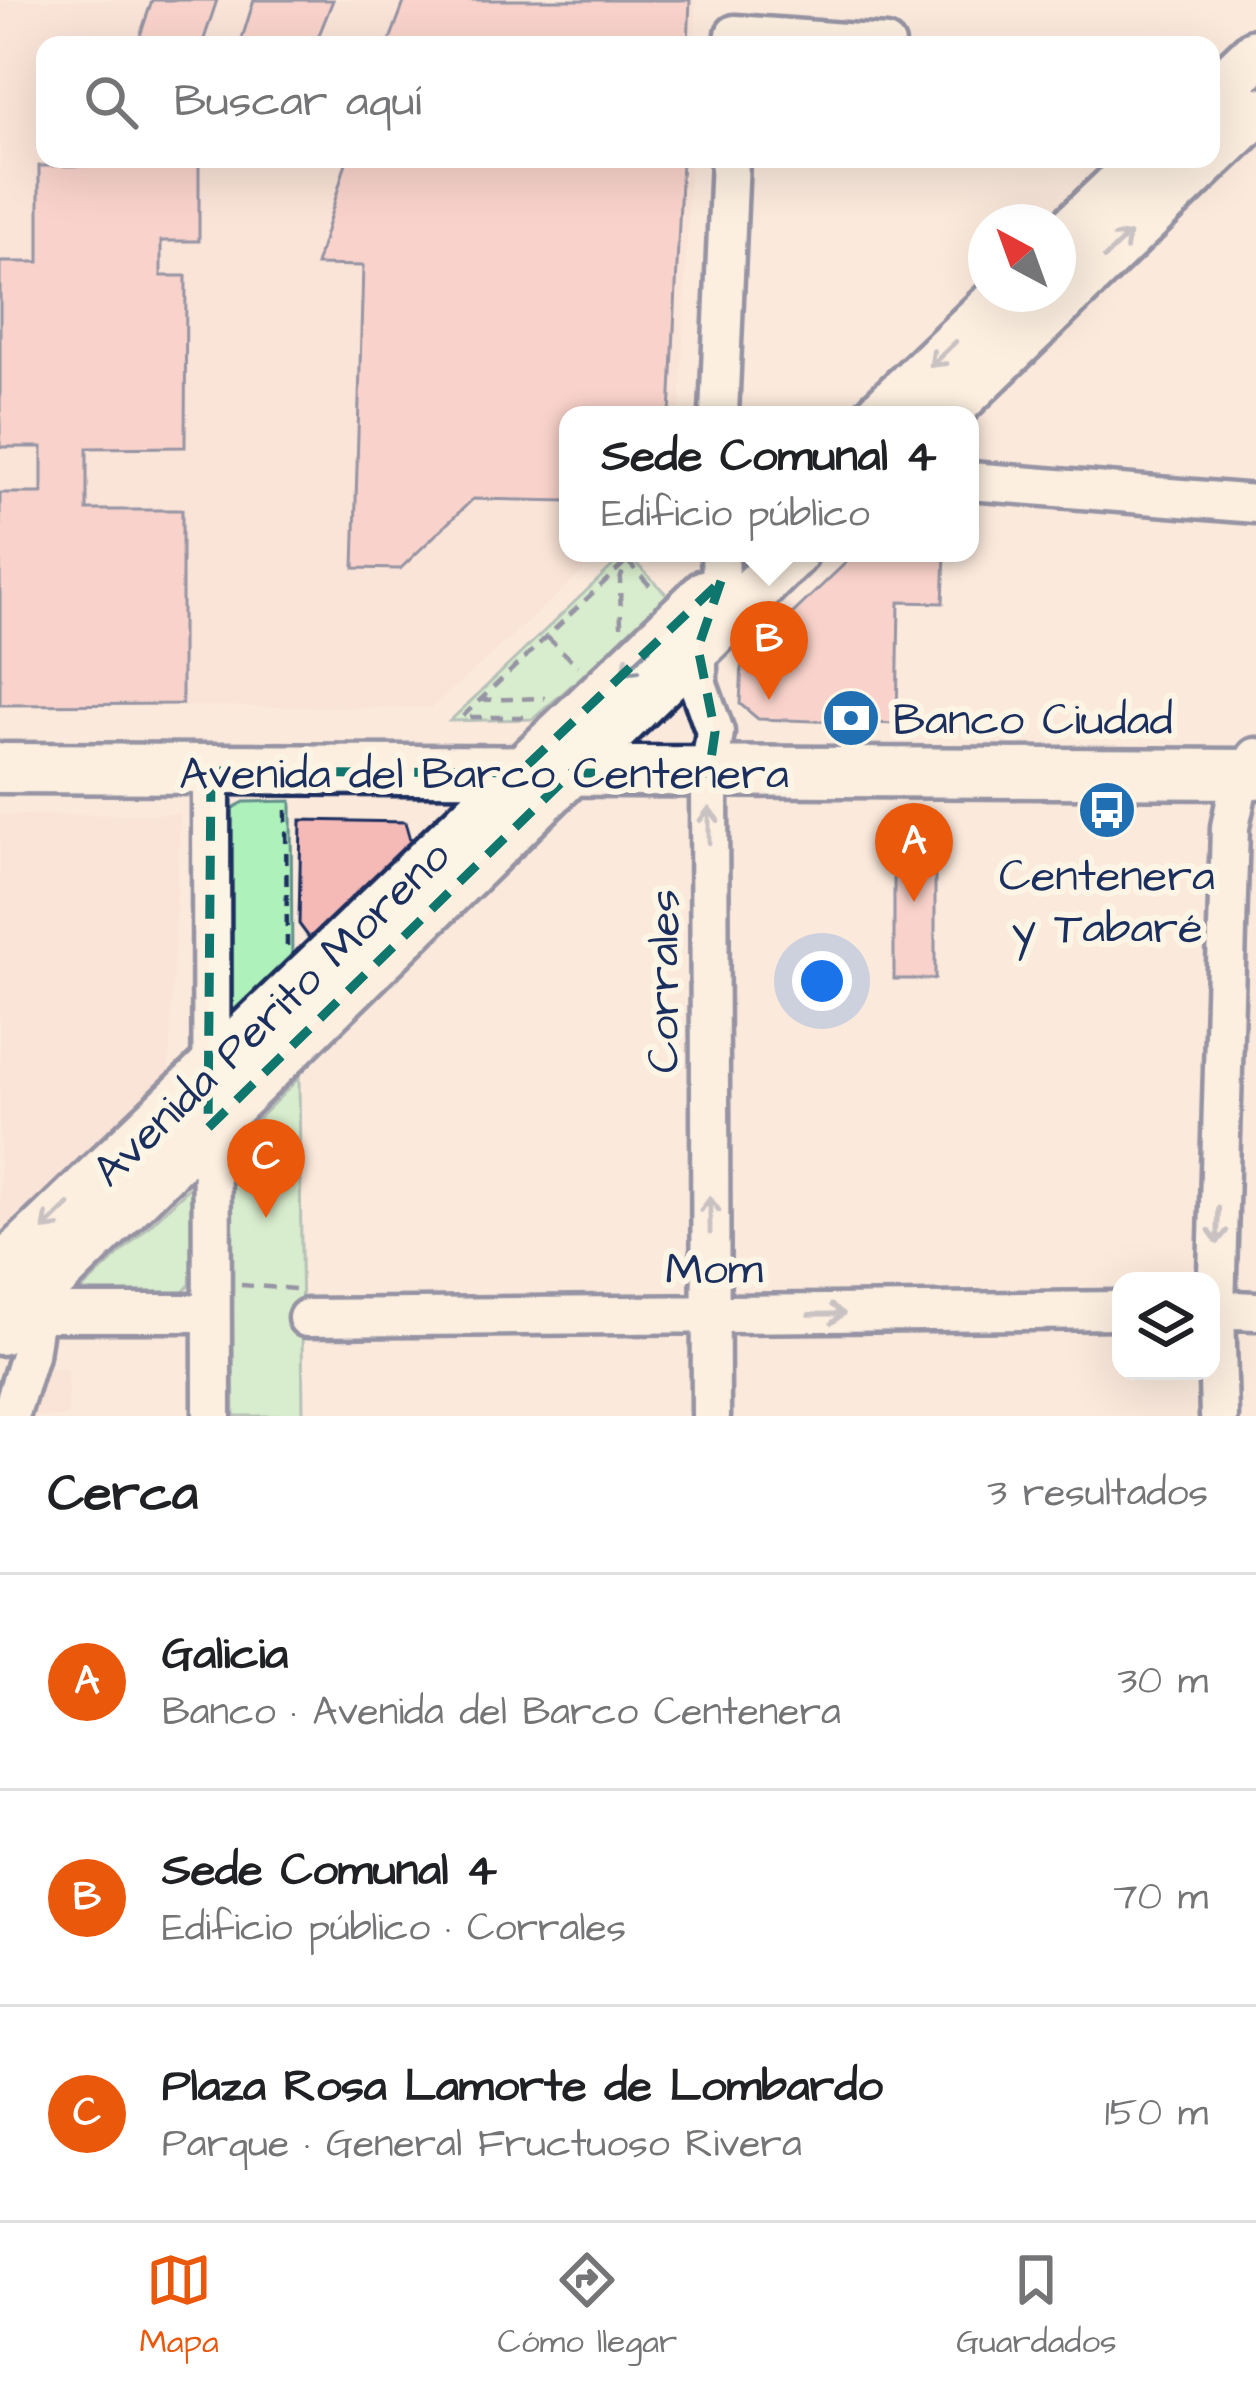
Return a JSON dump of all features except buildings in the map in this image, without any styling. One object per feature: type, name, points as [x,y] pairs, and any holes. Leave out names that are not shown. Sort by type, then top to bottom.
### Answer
[{"type":"main road","points":[[1220,125],[1235,81]]},
{"type":"main road","points":[[1076,227],[1138,168]]},
{"type":"main road","points":[[951,406],[1198,168]]},
{"type":"main road","points":[[889,406],[987,312]]},
{"type":"main road","name":"Avenida Perito Moreno","points":[[0,1330],[209,1068],[519,773],[729,562]]},
{"type":"main road","name":"Avenida Perito Moreno","points":[[31,1293],[208,1128],[784,562]]},
{"type":"main road","name":"Avenida del Barco Centenera","points":[[0,768],[519,773],[1254,768]]},
{"type":"street","points":[[736,26],[815,36]]},
{"type":"street","points":[[719,406],[730,168]]},
{"type":"street","points":[[979,482],[1256,505]]},
{"type":"street","name":"Corrales","points":[[711,1416],[710,772],[715,732],[698,684],[698,648],[729,562]]},
{"type":"street","points":[[1215,1272],[1230,827],[1237,794],[1254,768]]},
{"type":"street","points":[[211,771],[212,1416]]},
{"type":"street","points":[[10,1416],[29,1355],[31,1293],[210,1313]]},
{"type":"street","points":[[1220,1309],[1256,1310]]},
{"type":"street","name":"Mom","points":[[307,1318],[1112,1310]]},
{"type":"street","points":[[1217,1380],[1219,1416]]},
{"type":"path","points":[[532,715],[462,717],[626,562]]},
{"type":"path","points":[[627,562],[620,579],[621,638],[636,626]]},
{"type":"path","points":[[628,562],[664,601]]},
{"type":"path","points":[[547,637],[583,671]]},
{"type":"path","points":[[480,700],[542,696],[549,701],[544,706]]},
{"type":"path","points":[[286,810],[287,966]]},
{"type":"path","points":[[240,1285],[308,1289],[307,1318]]},
{"type":"highlighted area","points":[[721,581],[698,648],[715,732],[709,773],[571,773],[208,1128],[211,771],[519,773]]},
{"type":"shaded area","points":[[0,0],[696,0],[695,36],[36,36],[36,168],[690,168],[680,406],[559,406],[559,562],[593,562],[432,708],[0,705]]},
{"type":"shaded area","points":[[180,814],[168,1086],[0,1244],[0,815]]},
{"type":"shaded area","points":[[13,1368],[68,1369],[68,1416],[0,1416],[0,1381]]},
{"type":"green space","points":[[617,562],[635,562],[671,599],[533,719],[450,721]]},
{"type":"green space","points":[[291,801],[292,971],[227,1035],[227,822],[231,809],[244,802]]},
{"type":"green space","points":[[299,1078],[303,1416],[234,1416],[230,1147]]},
{"type":"green space","points":[[191,1186],[193,1281],[176,1300],[68,1303]]},
{"type":"place","name":"Sede Comunal 4","points":[[769,700]]},
{"type":"place","name":"Banco Ciudad","points":[[851,718]]},
{"type":"place","name":"Centenera y Tabaré","points":[[1107,810]]},
{"type":"place","name":"Galicia","points":[[914,902]]},
{"type":"place","name":"Plaza Rosa Lamorte de Lombardo","points":[[266,1218]]}]
